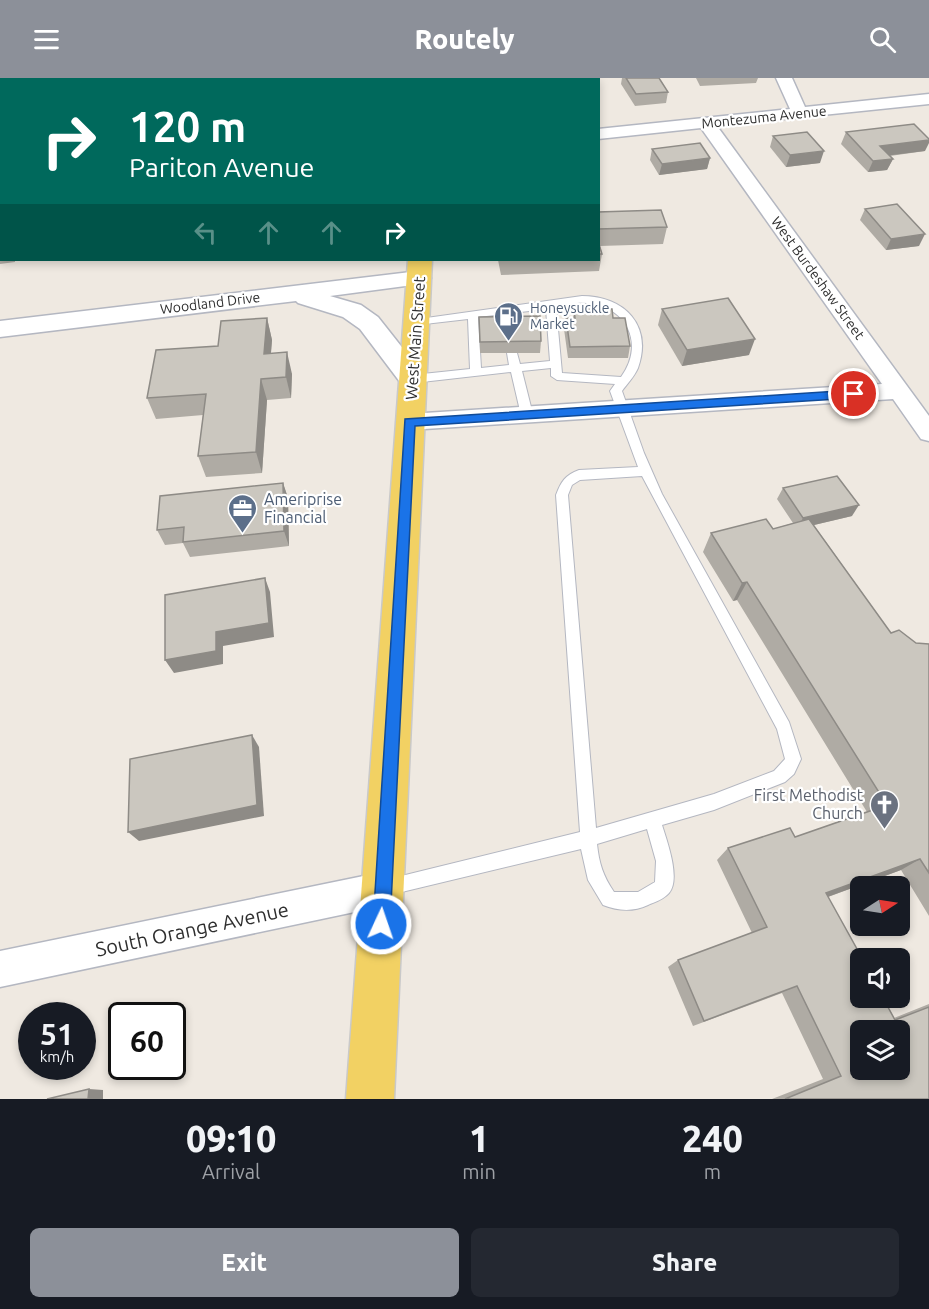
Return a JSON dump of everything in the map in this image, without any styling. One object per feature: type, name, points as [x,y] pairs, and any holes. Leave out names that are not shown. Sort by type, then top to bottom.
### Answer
[{"type":"main road","points":[[284,294],[358,264]]},
{"type":"main road","name":"Woodland Drive","points":[[0,329],[284,294],[420,269]]},
{"type":"main road","name":"West Main Street","points":[[370,1099],[420,269]]},
{"type":"main road","points":[[284,294],[328,303],[352,311],[369,323],[412,379]]},
{"type":"street","points":[[784,78],[800,113]]},
{"type":"street","name":"Montezuma Avenue","points":[[600,134],[929,99]]},
{"type":"street","name":"West Burdeshaw Street","points":[[706,123],[929,433]]},
{"type":"street","points":[[410,422],[899,391]]},
{"type":"street","name":"South Orange Avenue","points":[[0,969],[383,889]]},
{"type":"lane","points":[[383,889],[588,839],[714,802],[779,777],[788,769],[793,759],[790,745],[774,706],[645,471],[616,391],[631,369],[638,343],[631,320],[615,307],[594,300],[551,305],[506,315],[473,315],[416,322]]},
{"type":"lane","points":[[551,305],[557,376],[624,381]]},
{"type":"lane","points":[[473,315],[476,372]]},
{"type":"lane","points":[[512,353],[527,416]]},
{"type":"lane","points":[[412,379],[556,363]]},
{"type":"lane","points":[[645,471],[572,477],[566,483],[562,495],[590,860],[596,880],[609,899],[626,903],[645,900],[663,887],[666,870],[664,857],[652,820]]},
{"type":"building","points":[[626,78],[659,78],[668,92],[636,94]]},
{"type":"building","points":[[914,124],[929,140],[880,146],[893,159],[873,161],[846,132]]},
{"type":"building","points":[[807,132],[824,151],[790,155],[773,136]]},
{"type":"building","points":[[700,143],[710,158],[662,164],[652,149]]},
{"type":"building","points":[[897,204],[925,234],[891,239],[865,209]]},
{"type":"building","points":[[661,210],[667,227],[600,229],[600,212]]},
{"type":"building","points":[[728,298],[755,339],[687,350],[662,309]]},
{"type":"building","points":[[574,309],[612,309],[613,318],[625,318],[630,346],[570,347],[566,318],[575,318]]},
{"type":"building","points":[[540,316],[541,341],[480,342],[479,317]]},
{"type":"building","points":[[267,318],[264,354],[287,352],[286,377],[261,379],[256,452],[198,456],[206,394],[147,398],[156,350],[218,346],[221,321]]},
{"type":"building","points":[[837,476],[859,505],[803,518],[783,488]]},
{"type":"building","points":[[283,483],[284,531],[183,542],[184,527],[157,530],[160,496]]},
{"type":"building","name":"First Methodist Church","points":[[766,519],[773,529],[809,519],[891,633],[899,630],[916,643],[929,644],[929,873],[920,859],[873,876],[850,876],[850,884],[826,893],[856,948],[850,948],[850,1008],[888,1008],[895,1020],[929,1007],[929,1099],[785,1099],[841,1076],[797,986],[704,1021],[678,960],[767,927],[728,848],[790,828],[795,837],[887,805],[747,582],[742,583],[711,533]]},
{"type":"building","points":[[265,578],[269,623],[216,632],[216,651],[165,660],[165,595]]},
{"type":"building","points":[[252,735],[257,805],[128,832],[130,759]]},
{"type":"building","points":[[89,1089],[88,1099],[47,1099]]},
{"type":"place","name":"Honeysuckle Market","points":[[509,342]]},
{"type":"place","name":"Ameriprise Financial","points":[[243,534]]},
{"type":"place","name":"First Methodist Church","points":[[884,830]]},
{"type":"route","points":[[381,924],[410,422],[854,394]]}]
